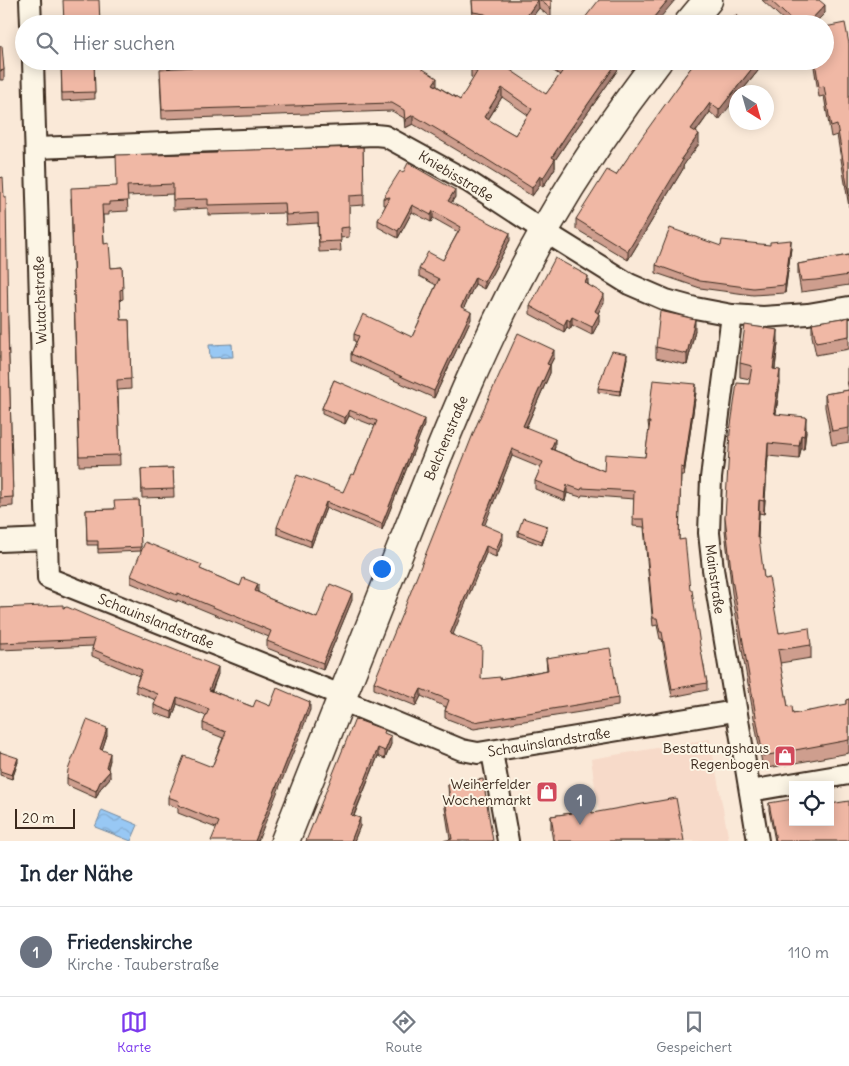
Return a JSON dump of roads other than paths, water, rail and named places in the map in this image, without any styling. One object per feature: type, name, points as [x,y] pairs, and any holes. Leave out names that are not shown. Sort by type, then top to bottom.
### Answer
[{"type":"street","points":[[30,0],[31,15]]},
{"type":"street","points":[[696,15],[708,0]]},
{"type":"street","name":"Wutachstraße","points":[[33,70],[46,539]]},
{"type":"street","name":"Belchenstraße","points":[[285,841],[444,440],[490,337],[544,231],[588,159],[651,70]]},
{"type":"street","name":"Kniebisstraße","points":[[36,148],[385,136],[469,182],[629,284],[666,300],[732,315],[763,317],[808,314],[849,307]]},
{"type":"street","name":"Mainstraße","points":[[732,315],[711,478],[709,533],[712,569],[758,841]]},
{"type":"street","points":[[0,540],[46,539]]},
{"type":"street","name":"Schauinslandstraße","points":[[46,539],[48,578],[342,698],[462,750],[478,753],[492,752],[735,710]]},
{"type":"street","points":[[492,752],[508,841]]},
{"type":"street","points":[[750,791],[849,774]]},
{"type":"water","points":[[232,344],[233,357],[210,358],[209,345]]},
{"type":"water","points":[[102,810],[138,825],[131,841],[95,827]]},
{"type":"place","name":"Bestattungshaus Regenbogen","points":[[785,756]]},
{"type":"place","name":"Weiherfelder Wochenmarkt","points":[[547,792]]},
{"type":"place","name":"Friedenskirche","points":[[580,825]]}]
